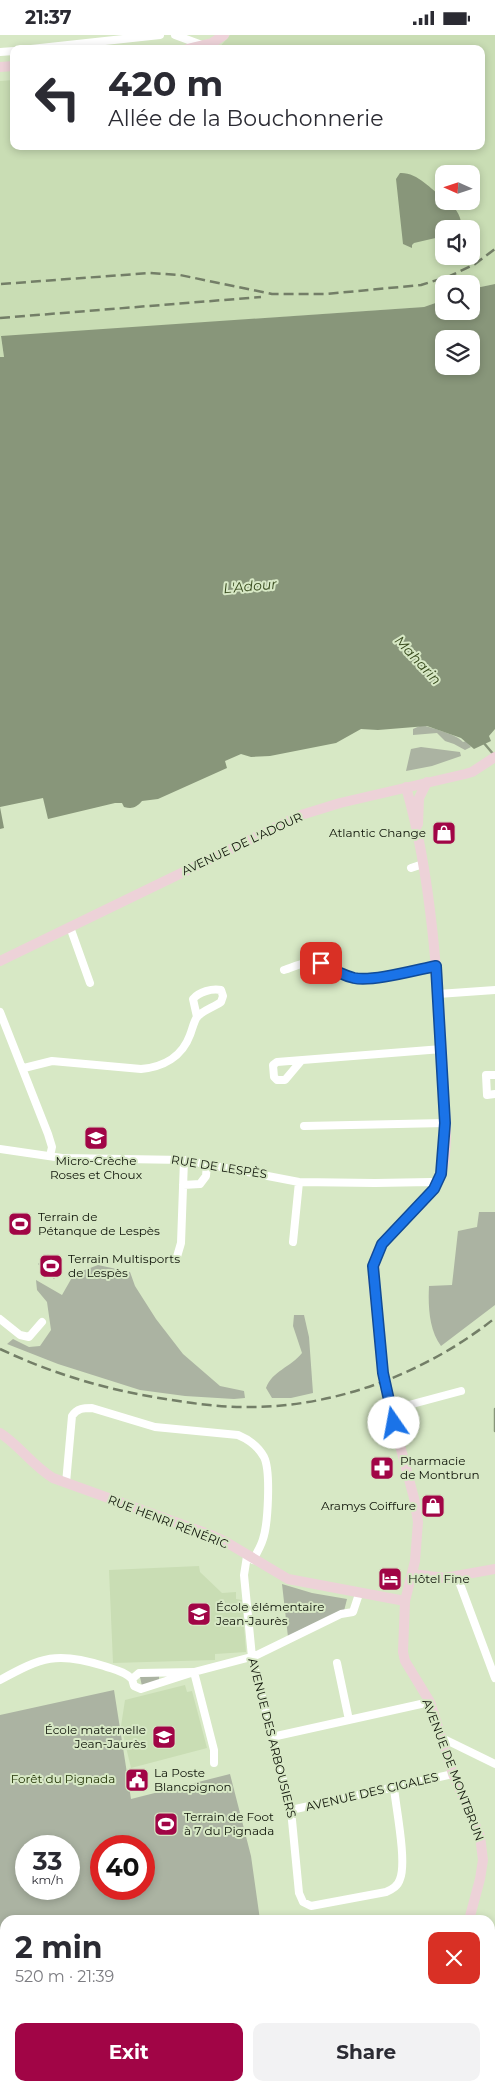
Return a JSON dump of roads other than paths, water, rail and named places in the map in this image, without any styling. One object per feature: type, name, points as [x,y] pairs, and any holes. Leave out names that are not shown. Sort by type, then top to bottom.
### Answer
[{"type":"street","points":[[68,45],[160,35]]},
{"type":"street","points":[[175,35],[201,45]]},
{"type":"street","points":[[207,45],[224,35]]},
{"type":"street","name":"AVENUE DE L'ADOUR","points":[[0,961],[301,815],[340,803],[472,771],[492,760]]},
{"type":"street","points":[[417,829],[419,798],[427,782]]},
{"type":"street","name":"AVENUE DE MONTBRUN","points":[[406,787],[417,829],[423,864],[436,966],[445,1123],[442,1167],[437,1184],[382,1244],[373,1266],[383,1373],[390,1409],[414,1498],[418,1523],[412,1574],[405,1601],[402,1652],[405,1661],[430,1702],[453,1774],[480,1836],[483,1853],[480,1879],[470,1915]]},
{"type":"street","points":[[411,868],[423,864]]},
{"type":"street","points":[[70,927],[90,983]]},
{"type":"street","points":[[284,969],[318,962],[336,972],[355,979],[436,966]]},
{"type":"street","points":[[438,994],[495,990]]},
{"type":"street","points":[[0,1012],[24,1068],[52,1147],[50,1157]]},
{"type":"street","points":[[24,1068],[52,1061],[141,1069],[156,1067],[169,1062],[180,1052],[189,1038],[197,1017]]},
{"type":"street","points":[[300,1061],[442,1049]]},
{"type":"street","points":[[495,1075],[486,1075],[487,1095],[495,1095]]},
{"type":"street","points":[[304,1126],[445,1123]]},
{"type":"street","name":"RUE DE LESPÈS","points":[[0,1149],[50,1157],[119,1161],[184,1160],[299,1181],[431,1182],[437,1184]]},
{"type":"street","points":[[176,1260],[180,1243],[184,1160]]},
{"type":"street","points":[[183,1185],[200,1184],[206,1176],[207,1164]]},
{"type":"street","points":[[293,1242],[299,1181]]},
{"type":"street","points":[[0,1319],[20,1335],[29,1337],[42,1322]]},
{"type":"street","points":[[390,1409],[460,1391]]},
{"type":"street","name":"AVENUE DES ARBOUSIERS","points":[[66,1483],[72,1416],[82,1408],[92,1408],[155,1427],[238,1435],[250,1440],[265,1459],[268,1471],[267,1516],[264,1537],[250,1558],[244,1575],[252,1657],[291,1810],[299,1893],[303,1902],[311,1905],[394,1889],[400,1880],[403,1867],[394,1788]]},
{"type":"street","name":"RUE HENRI RÉNÉRIC","points":[[0,1433],[46,1473],[66,1483],[211,1535],[288,1579],[359,1594],[405,1601]]},
{"type":"street","points":[[412,1574],[432,1578],[457,1576],[495,1569]]},
{"type":"street","points":[[457,1576],[495,1678]]},
{"type":"street","points":[[0,1680],[43,1659],[70,1657],[87,1660],[126,1673],[132,1679],[134,1686],[141,1689],[194,1672],[252,1657],[341,1614],[353,1612],[359,1594]]},
{"type":"street","points":[[337,1663],[350,1720]]},
{"type":"street","points":[[132,1679],[138,1673],[194,1672]]},
{"type":"street","points":[[194,1672],[214,1749],[214,1763]]},
{"type":"street","points":[[272,1737],[430,1702]]},
{"type":"street","points":[[442,1738],[495,1765]]},
{"type":"street","name":"AVENUE DES CIGALES","points":[[291,1810],[453,1774]]},
{"type":"water","points":[[400,173],[406,173],[418,178],[435,191],[435,210],[456,210],[461,220],[435,220],[435,238],[414,243],[412,248],[403,244],[396,179]]},
{"type":"water","name":"L'Adour","points":[[495,284],[495,729],[489,736],[491,741],[474,749],[461,738],[427,726],[378,730],[361,729],[336,743],[270,756],[251,757],[241,754],[225,761],[227,768],[158,799],[142,801],[134,807],[124,807],[122,803],[115,803],[48,819],[43,798],[0,807],[0,357],[4,357],[1,336],[424,307],[435,303],[435,320],[480,320],[480,287]]},
{"type":"water","points":[[0,807],[4,828],[0,829]]},
{"type":"waterway","name":"Maharin","points":[[483,742],[494,755]]},
{"type":"waterway","name":"Maharin","points":[[495,1409],[495,1431]]},
{"type":"railway","points":[[1,284],[150,273],[180,275],[272,294],[326,294],[421,285],[450,276],[475,264],[495,249]]},
{"type":"railway","points":[[0,318],[261,297]]},
{"type":"railway","points":[[0,1349],[58,1373],[138,1394],[218,1406],[253,1407],[286,1405],[350,1393],[411,1370],[441,1355],[495,1318]]},
{"type":"place","name":"Atlantic Change","points":[[444,833]]},
{"type":"place","name":"Micro-Crèche Roses et Choux","points":[[96,1138]]},
{"type":"place","name":"Terrain de Pétanque de Lespès","points":[[20,1224]]},
{"type":"place","name":"Terrain Multisports de Lespès","points":[[51,1266]]},
{"type":"place","name":"Pharmacie de Montbrun","points":[[382,1468]]},
{"type":"place","name":"Aramys Coiffure","points":[[433,1506]]},
{"type":"place","name":"Hôtel Fine","points":[[390,1579]]},
{"type":"place","name":"École élémentaire Jean-Jaurès","points":[[199,1614]]},
{"type":"place","name":"École maternelle Jean-Jaurès","points":[[164,1737]]},
{"type":"place","name":"La Poste Blancpignon","points":[[137,1780]]},
{"type":"place","name":"Terrain de Foot à 7 du Pignada","points":[[166,1824]]},
{"type":"park label","name":"Forêt du Pignada","points":[[63,1779]]}]
